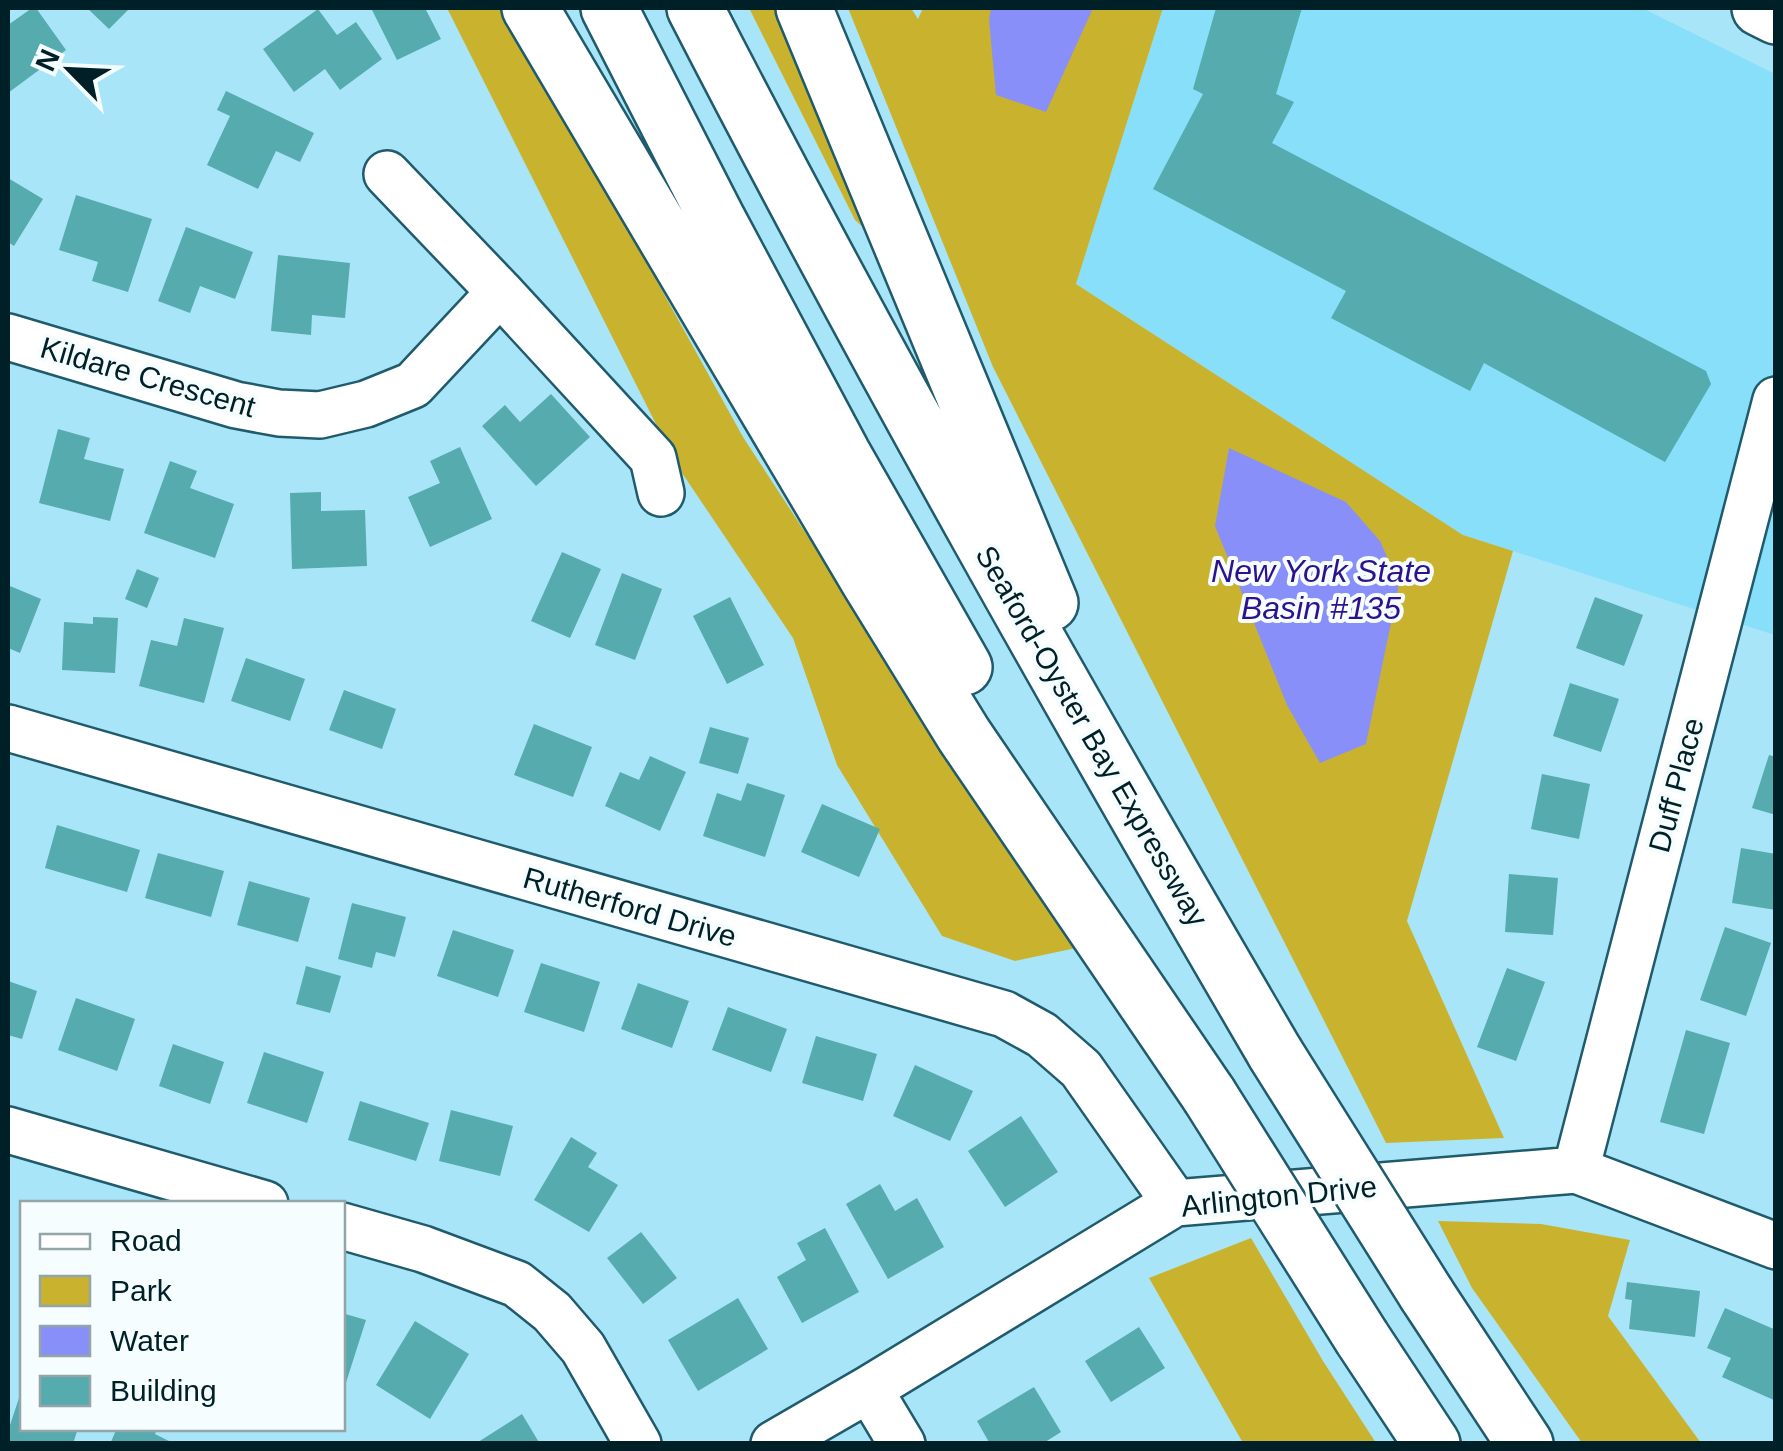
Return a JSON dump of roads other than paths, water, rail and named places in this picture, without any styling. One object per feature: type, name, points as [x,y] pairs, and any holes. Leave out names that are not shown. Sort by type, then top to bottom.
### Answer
[{"type":"main road","points":[[530,8],[964,734],[1209,1095],[1432,1444]]},
{"type":"main road","points":[[609,8],[842,453],[1209,1095]]},
{"type":"main road","name":"Seaford-Oyster Bay Expressway","points":[[694,8],[910,415],[1141,824],[1275,1053],[1525,1444]]},
{"type":"main road","points":[[804,8],[1141,824]]},
{"type":"main road","points":[[1760,8],[1776,16]]},
{"type":"street","points":[[387,174],[653,458],[660,493]]},
{"type":"street","name":"Kildare Crescent","points":[[8,337],[236,406],[320,415],[366,404],[412,385],[500,292]]},
{"type":"street","name":"Duff Place","points":[[1576,1170],[1772,425]]},
{"type":"street","name":"Rutherford Drive","points":[[8,728],[1004,1014],[1042,1034],[1081,1069],[1175,1203]]},
{"type":"street","points":[[8,1130],[255,1201]]},
{"type":"street","name":"Arlington Drive","points":[[774,1444],[1175,1203],[1576,1170],[1776,1246]]},
{"type":"street","points":[[345,1227],[423,1249],[516,1284],[552,1312],[583,1348],[638,1444]]},
{"type":"street","points":[[869,1389],[902,1444]]},
{"type":"water","points":[[991,8],[1093,8],[1046,112],[996,95]]},
{"type":"water","name":"New York State Basin #135","points":[[1229,448],[1346,502],[1380,541],[1399,584],[1366,744],[1320,763],[1287,705],[1215,526]]}]
